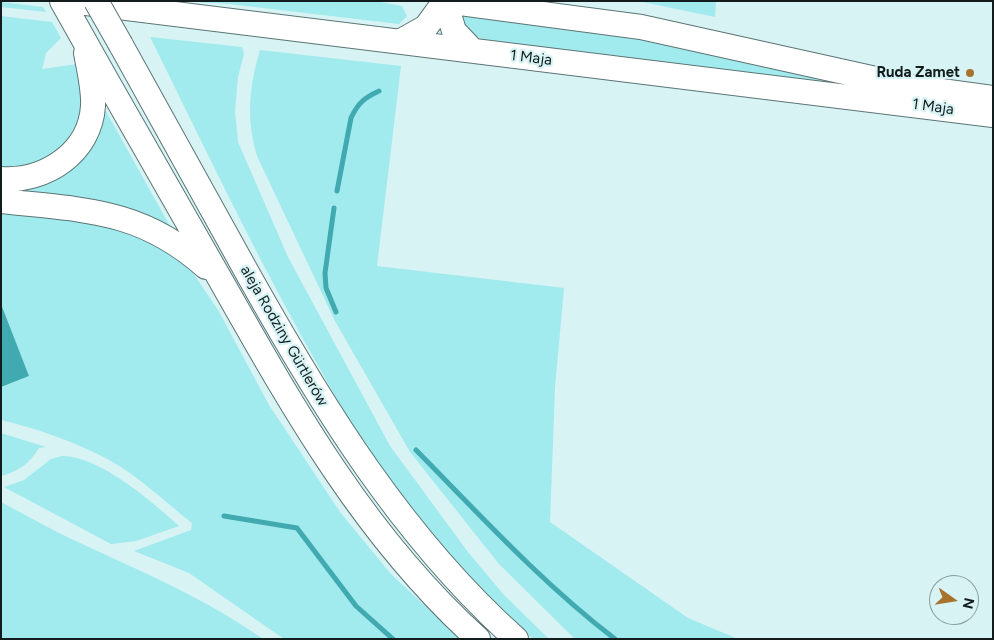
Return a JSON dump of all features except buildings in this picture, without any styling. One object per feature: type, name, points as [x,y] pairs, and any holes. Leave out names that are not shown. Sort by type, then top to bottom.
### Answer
[{"type":"main road","name":"aleja Rodziny Gürtlerów","points":[[62,1],[222,282],[327,461],[374,526],[424,585],[478,639]]},
{"type":"main road","name":"1 Maja","points":[[70,1],[993,115]]},
{"type":"main road","name":"aleja Rodziny Gürtlerów","points":[[96,1],[292,352],[346,439],[404,519],[442,565],[516,639]]},
{"type":"main road","points":[[401,41],[426,27],[445,1],[454,31],[472,50]]},
{"type":"main road","name":"1 Maja","points":[[445,1],[488,4],[641,27],[912,87],[993,98]]},
{"type":"main road","points":[[1,179],[22,179],[42,175],[73,153],[83,139],[93,106],[85,41]]},
{"type":"main road","points":[[1,201],[112,215],[148,227],[184,247],[222,282]]},
{"type":"shaded area","points":[[182,1],[375,1],[402,6],[407,16],[399,24],[229,4]]},
{"type":"shaded area","points":[[638,1],[716,1],[715,17]]},
{"type":"shaded area","points":[[1,2],[43,7],[46,12],[1,7]]},
{"type":"shaded area","points":[[454,11],[624,33],[824,76],[822,84],[494,44],[471,32]]},
{"type":"shaded area","points":[[1,16],[52,22],[61,38],[46,53],[42,69],[77,64],[84,95],[79,127],[54,159],[1,171]]},
{"type":"shaded area","points":[[150,37],[242,47],[244,54],[238,77],[235,111],[238,142],[288,257],[390,446],[468,552],[504,595],[549,639],[533,639],[489,597],[429,530],[363,444],[262,263]]},
{"type":"shaded area","points":[[260,50],[401,66],[377,266],[564,288],[555,387],[550,522],[688,618],[738,639],[575,639],[499,564],[410,452],[335,321],[257,156],[251,129],[250,103],[253,77]]},
{"type":"shaded area","points":[[103,106],[171,228],[1,193],[28,186]]},
{"type":"shaded area","points":[[1,210],[108,223],[144,233],[189,267],[218,310],[269,405],[340,512],[390,573],[460,639],[284,639],[189,573],[134,551],[191,530],[192,523],[141,481],[109,460],[83,447],[56,437],[1,420],[1,387],[29,376],[1,304]]},
{"type":"shaded area","points":[[1,304],[29,376],[1,387]]},
{"type":"shaded area","points":[[1,433],[46,447],[39,448],[28,462],[18,469],[1,476]]},
{"type":"shaded area","points":[[62,456],[92,463],[108,472],[140,493],[179,526],[136,541],[111,544],[4,487],[24,480],[51,459]]},
{"type":"shaded area","points":[[1,502],[59,533],[189,594],[263,639],[1,639]]},
{"type":"waterway","points":[[337,191],[351,118],[356,108],[362,102],[379,91]]},
{"type":"waterway","points":[[334,208],[325,273],[326,288],[336,312]]},
{"type":"waterway","points":[[416,450],[537,572],[615,639]]},
{"type":"waterway","points":[[224,516],[297,528],[356,606],[393,639]]},
{"type":"place","name":"Ruda Zamet","points":[[970,73]]}]
